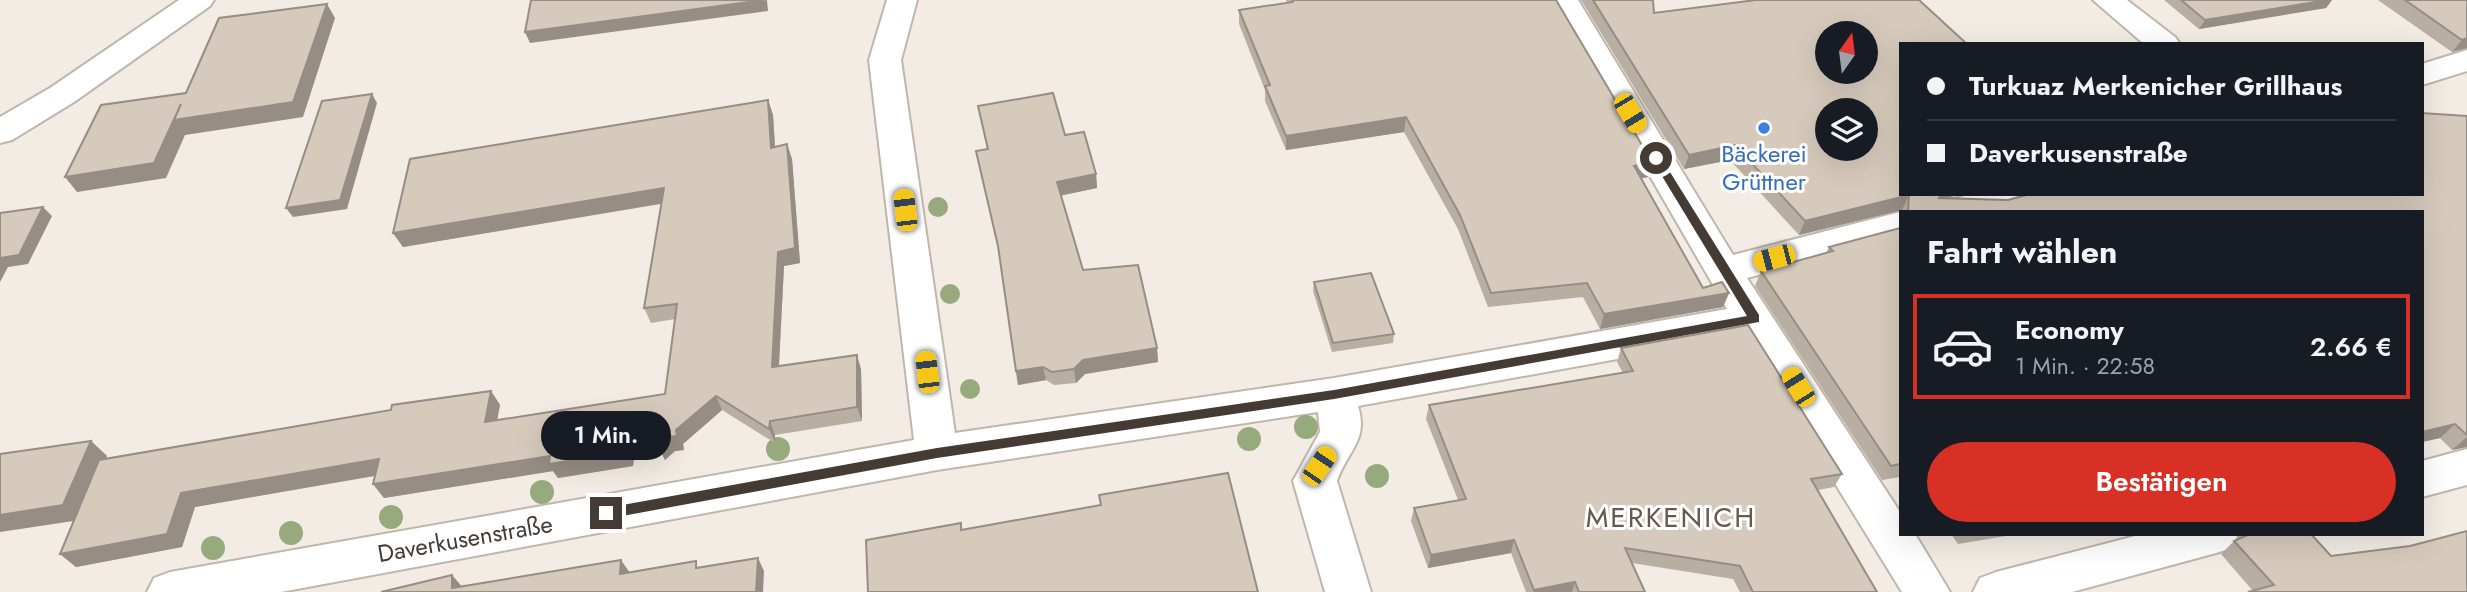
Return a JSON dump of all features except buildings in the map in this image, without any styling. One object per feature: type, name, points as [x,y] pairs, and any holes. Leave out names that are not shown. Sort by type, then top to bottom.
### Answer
[{"type":"street","points":[[0,132],[62,95],[199,0]]},
{"type":"street","points":[[902,0],[885,60],[937,453]]},
{"type":"street","points":[[1563,0],[1723,271],[1927,592]]},
{"type":"street","points":[[2108,0],[2161,42]]},
{"type":"street","points":[[2424,74],[2467,60]]},
{"type":"street","points":[[1960,210],[2012,196]]},
{"type":"street","points":[[1723,271],[1899,225]]},
{"type":"street","name":"Daverkusenstraße","points":[[170,592],[937,453],[1334,394],[1755,318]]},
{"type":"street","points":[[1334,394],[1342,427],[1337,442],[1319,466],[1315,481],[1348,592]]},
{"type":"street","points":[[2424,478],[2467,467]]},
{"type":"street","points":[[1996,592],[2208,536]]},
{"type":"place","name":"Bäckerei Grüttner","points":[[1764,128]]},
{"type":"district","name":"MERKENICH","points":[[1671,517]]},
{"type":"route","points":[[606,513],[937,453],[1334,394],[1755,318],[1723,271],[1656,158]]}]
